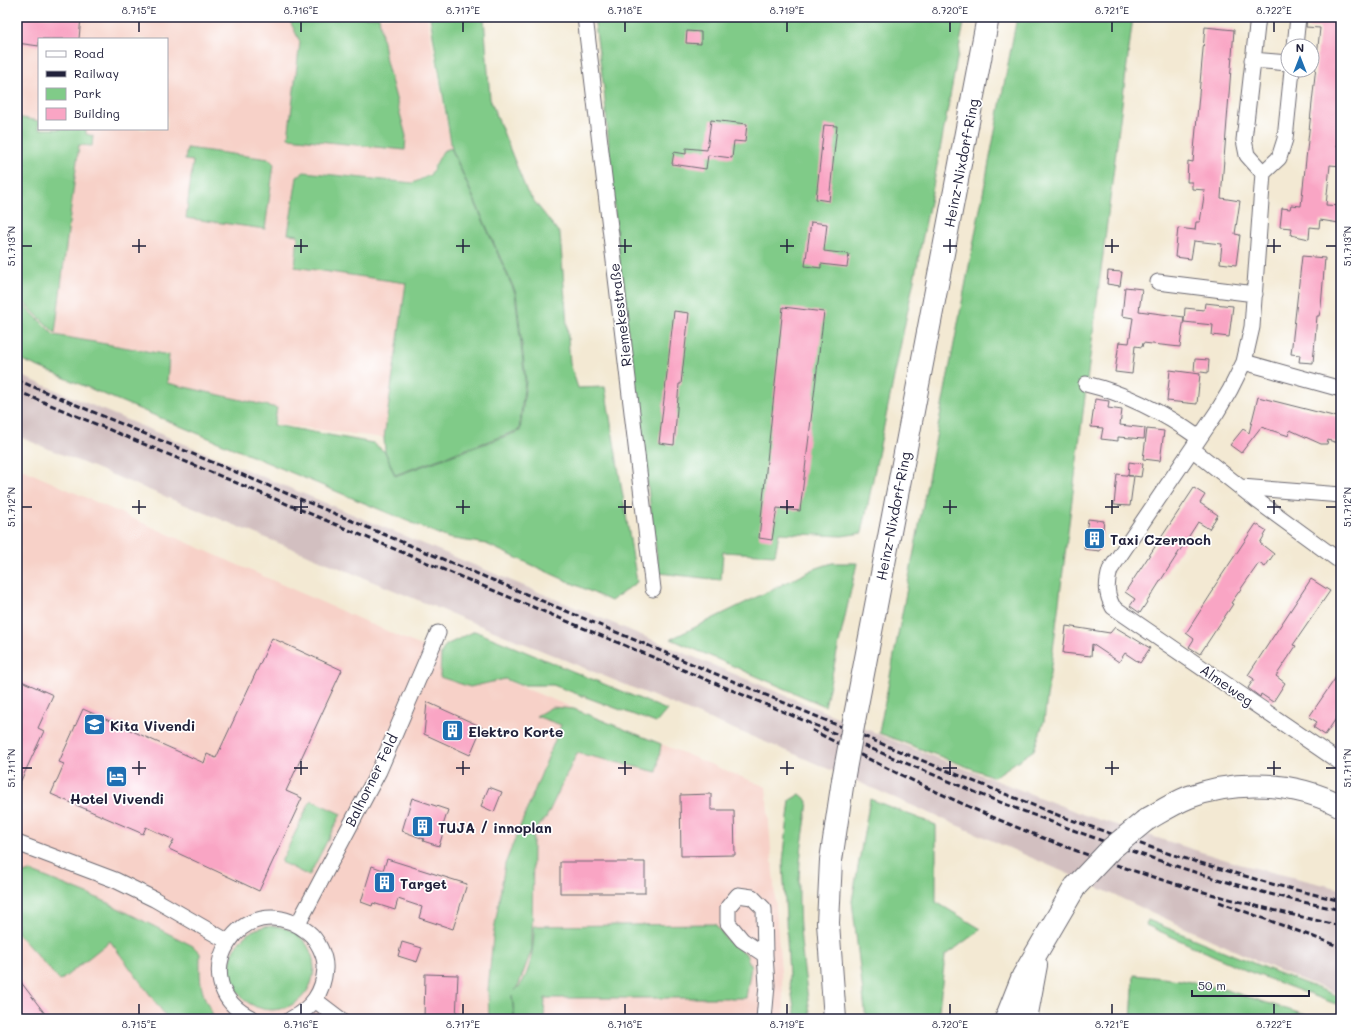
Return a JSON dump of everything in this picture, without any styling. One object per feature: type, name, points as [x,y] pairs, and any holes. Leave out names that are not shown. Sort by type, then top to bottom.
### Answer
[{"type":"main road","name":"Heinz-Nixdorf-Ring","points":[[835,1019],[828,923],[831,860],[843,780],[988,17]]},
{"type":"main road","points":[[1006,1019],[1023,976],[1075,887],[1112,848],[1146,820],[1189,798],[1208,792],[1247,786],[1298,791],[1341,806]]},
{"type":"main road","points":[[1026,1019],[1038,950]]},
{"type":"street","name":"Riemekestraße","points":[[585,17],[653,589]]},
{"type":"street","points":[[1258,17],[1244,140],[1247,155],[1263,173]]},
{"type":"street","points":[[1296,38],[1298,17]]},
{"type":"street","points":[[1252,60],[1280,62]]},
{"type":"street","points":[[1196,444],[1230,390],[1244,362],[1252,327],[1263,173],[1279,158],[1285,138],[1291,78]]},
{"type":"street","points":[[1158,282],[1255,294]]},
{"type":"street","points":[[1244,362],[1341,389]]},
{"type":"street","points":[[1086,384],[1138,401],[1171,418],[1241,487],[1340,560]]},
{"type":"street","name":"Almeweg","points":[[1196,444],[1110,570],[1106,583],[1107,597],[1113,607],[1341,763]]},
{"type":"street","points":[[1241,487],[1341,495]]},
{"type":"street","name":"Balhorner Feld","points":[[298,924],[378,771],[438,632]]},
{"type":"street","points":[[17,843],[128,886],[154,899],[227,941]]},
{"type":"street","points":[[244,1017],[230,1002],[222,988],[219,972],[221,956],[227,941],[238,930],[251,921],[267,917],[283,918],[298,924],[311,935],[321,950],[324,961],[325,967],[323,984],[315,1000],[304,1012],[291,1019]]},
{"type":"street","points":[[764,955],[767,985],[764,1019]]},
{"type":"street","points":[[315,1000],[340,1019]]},
{"type":"shaded area","points":[[17,17],[288,17],[300,42],[288,138],[404,149],[406,136],[386,61],[379,17],[427,17],[451,148],[442,151],[429,174],[413,182],[304,171],[297,176],[288,233],[298,235],[295,267],[406,283],[384,438],[276,424],[277,408],[167,383],[169,354],[55,335],[79,144],[92,146],[93,136],[86,134],[86,130],[168,130],[168,38],[38,38],[38,121],[17,117]]},
{"type":"shaded area","points":[[17,374],[909,747],[1085,815],[1239,864],[1341,889],[1341,995],[1277,970],[1064,872],[792,753],[17,436]]},
{"type":"shaded area","points":[[17,467],[407,640],[766,787],[785,1019],[544,1019],[544,998],[746,998],[746,954],[729,942],[715,924],[534,926],[534,950],[521,985],[512,993],[515,1019],[214,1019],[210,1007],[204,997],[200,977],[200,953],[100,899],[30,871],[17,875]],"holes":[[[229,970],[312,981],[307,992],[294,1005],[266,1010],[254,1007],[239,996],[232,984]]]},
{"type":"shaded area","points":[[17,933],[60,981],[110,941],[168,1019],[17,1019]]},
{"type":"green space","points":[[288,17],[379,17],[386,61],[406,136],[405,150],[288,138],[300,42]]},
{"type":"green space","points":[[430,17],[484,17],[490,99],[527,192],[560,234],[570,363],[578,388],[605,387],[637,582],[611,601],[486,544],[448,538],[17,358],[17,298],[54,335],[169,355],[167,383],[277,408],[274,425],[373,443],[385,452],[395,476],[520,431],[526,381],[516,293],[452,149]]},
{"type":"green space","points":[[594,17],[965,17],[932,192],[862,533],[842,536],[779,533],[775,555],[723,552],[721,580],[659,573],[619,262],[604,89]]},
{"type":"green space","points":[[1017,17],[1133,17],[1044,721],[1034,750],[994,777],[879,733]]},
{"type":"green space","points":[[17,117],[38,121],[38,130],[86,130],[86,134],[93,136],[92,146],[79,145],[55,333],[17,296]]},
{"type":"green space","points":[[187,148],[269,159],[274,164],[265,229],[186,218],[193,161],[185,160]]},
{"type":"green space","points":[[451,148],[515,293],[525,380],[519,430],[395,475],[385,451],[384,438],[406,283],[295,267],[298,235],[288,234],[297,177],[304,172],[413,183],[430,175],[443,151]]},
{"type":"green space","points":[[832,563],[857,563],[825,706],[671,639],[814,569]]},
{"type":"green space","points":[[475,631],[667,710],[656,723],[553,685],[520,685],[505,679],[470,687],[440,677],[441,653],[446,645]]},
{"type":"green space","points":[[552,707],[574,709],[661,744],[657,772],[577,753],[546,818],[533,832],[532,949],[519,984],[514,991],[520,986],[528,970],[532,952],[534,926],[715,924],[729,942],[746,954],[751,967],[746,998],[545,998],[544,1019],[515,1019],[512,995],[514,1019],[489,1019],[488,990],[493,937],[505,864],[561,725],[536,716]]},
{"type":"green space","points":[[800,794],[808,801],[800,862],[799,901],[803,960],[811,1019],[796,1019],[789,977],[783,862],[790,800]]},
{"type":"green space","points":[[870,799],[936,825],[936,902],[981,929],[945,956],[938,1019],[866,1019],[852,901]]},
{"type":"green space","points":[[311,800],[341,814],[309,876],[281,862]]},
{"type":"green space","points":[[30,871],[100,899],[193,946],[200,953],[202,991],[214,1019],[168,1019],[110,941],[60,981],[17,933],[17,875]]},
{"type":"green space","points":[[1148,920],[1275,972],[1341,997],[1341,1006],[1245,970],[1146,925]]},
{"type":"green space","points":[[272,926],[288,929],[302,938],[311,952],[314,968],[311,984],[302,998],[288,1007],[272,1010],[256,1007],[242,998],[233,984],[230,968],[233,952],[242,938],[256,929]]},
{"type":"green space","points":[[1134,975],[1181,980],[1220,988],[1318,1019],[1131,1019]]},
{"type":"building","points":[[17,17],[81,17],[79,38],[38,38],[38,46],[17,43]]},
{"type":"building","points":[[1307,17],[1341,17],[1341,106],[1337,146],[1341,146],[1341,166],[1330,165],[1326,205],[1341,206],[1339,223],[1320,220],[1319,228],[1310,227],[1309,239],[1291,235],[1292,228],[1280,227],[1282,208],[1290,209],[1291,205],[1301,206],[1315,78],[1320,78],[1320,28],[1306,27]]},
{"type":"building","points":[[1205,27],[1234,30],[1221,198],[1240,201],[1235,234],[1240,235],[1236,265],[1220,263],[1222,244],[1194,241],[1191,259],[1175,257],[1178,228],[1195,230],[1196,222],[1200,222],[1205,190],[1192,189],[1192,182],[1187,182],[1188,161],[1193,162]]},
{"type":"building","points":[[687,31],[701,32],[701,44],[686,43]]},
{"type":"building","points":[[711,120],[747,124],[745,142],[734,141],[732,158],[708,155],[706,169],[672,164],[674,152],[686,154],[686,148],[707,150]]},
{"type":"building","points":[[824,125],[837,126],[829,201],[816,199]]},
{"type":"building","points":[[811,222],[827,224],[824,251],[849,254],[847,267],[821,264],[821,268],[805,266]]},
{"type":"building","points":[[1302,256],[1325,258],[1321,307],[1319,316],[1317,316],[1313,363],[1299,362],[1300,355],[1291,354]]},
{"type":"building","points":[[1108,271],[1122,272],[1120,286],[1107,284]]},
{"type":"building","points":[[1125,287],[1142,289],[1139,311],[1184,317],[1180,347],[1143,343],[1142,347],[1135,346],[1132,374],[1115,372],[1119,342],[1129,343],[1133,318],[1122,316]]},
{"type":"building","points":[[1205,303],[1233,306],[1229,337],[1212,335],[1213,325],[1184,322],[1185,308],[1204,310]]},
{"type":"building","points":[[783,307],[824,312],[800,511],[777,508],[772,540],[759,538]]},
{"type":"building","points":[[674,311],[689,313],[681,384],[679,384],[674,445],[659,443]]},
{"type":"building","points":[[1195,359],[1209,360],[1208,373],[1194,371]]},
{"type":"building","points":[[1170,370],[1200,374],[1197,404],[1167,401]]},
{"type":"building","points":[[1258,397],[1341,418],[1341,444],[1328,440],[1327,444],[1321,444],[1290,430],[1289,436],[1261,427],[1241,453],[1230,445],[1243,429],[1249,433]]},
{"type":"building","points":[[1095,399],[1109,401],[1108,408],[1122,410],[1120,425],[1145,428],[1144,439],[1118,437],[1118,441],[1101,439],[1103,428],[1091,427]]},
{"type":"building","points":[[1147,429],[1164,431],[1160,461],[1143,459]]},
{"type":"building","points":[[1129,462],[1143,464],[1141,477],[1134,476],[1130,506],[1114,505],[1117,474],[1128,475]]},
{"type":"building","points":[[1194,488],[1205,495],[1200,503],[1218,515],[1209,529],[1198,522],[1140,613],[1130,606],[1135,599],[1125,592]]},
{"type":"building","name":"Taxi Czernoch","points":[[1088,519],[1104,521],[1100,551],[1084,549]]},
{"type":"building","points":[[1256,524],[1267,531],[1260,543],[1274,554],[1265,567],[1259,563],[1231,603],[1233,604],[1200,654],[1189,647],[1194,639],[1186,633],[1213,591],[1212,590]]},
{"type":"building","points":[[1311,579],[1330,591],[1293,645],[1296,646],[1276,676],[1285,683],[1273,702],[1261,694],[1260,697],[1248,688],[1254,679],[1248,675]]},
{"type":"building","points":[[1066,626],[1110,633],[1115,627],[1150,648],[1140,663],[1125,653],[1119,662],[1092,644],[1091,656],[1063,653]]},
{"type":"building","points":[[272,638],[342,670],[286,791],[302,798],[259,891],[169,849],[174,840],[146,827],[143,834],[51,794],[64,764],[59,762],[83,709],[204,763],[207,754],[216,758]]},
{"type":"building","points":[[1341,670],[1341,711],[1325,735],[1313,727],[1317,722],[1309,717]]},
{"type":"building","points":[[17,679],[53,695],[38,728],[44,731],[17,789]]},
{"type":"building","name":"Elektro Korte","points":[[427,702],[482,727],[470,755],[424,734]]},
{"type":"building","points":[[489,787],[502,792],[494,812],[481,806]]},
{"type":"building","points":[[711,794],[711,810],[734,810],[735,855],[681,856],[680,795]]},
{"type":"building","name":"TUJA / innoplan","points":[[412,798],[448,810],[441,832],[443,833],[439,846],[423,841],[424,839],[402,831]]},
{"type":"building","points":[[387,859],[467,884],[453,929],[419,918],[422,907],[398,899],[395,910],[373,903],[372,906],[361,902],[372,866],[383,870]]},
{"type":"building","points":[[560,862],[645,862],[645,893],[560,893]]},
{"type":"building","points":[[402,942],[422,948],[417,962],[398,956]]},
{"type":"building","points":[[425,974],[458,975],[456,1019],[424,1019]]},
{"type":"building","points":[[17,977],[49,1019],[17,1019]]},
{"type":"railway","points":[[17,380],[906,754],[1060,816],[1170,854],[1272,884],[1341,901]]},
{"type":"railway","points":[[17,391],[982,795],[1089,836],[1197,873],[1270,894],[1341,910]]},
{"type":"railway","points":[[812,730],[921,785],[1032,834],[1165,881],[1253,905],[1341,926]]},
{"type":"railway","points":[[1219,902],[1341,947]]},
{"type":"place","name":"Taxi Czernoch","points":[[1094,539]]},
{"type":"place","name":"Kita Vivendi","points":[[94,725]]},
{"type":"place","name":"Elektro Korte","points":[[453,731]]},
{"type":"place","name":"Hotel Vivendi","points":[[117,776]]},
{"type":"place","name":"TUJA / innoplan","points":[[423,827]]},
{"type":"place","name":"Target","points":[[385,883]]}]
